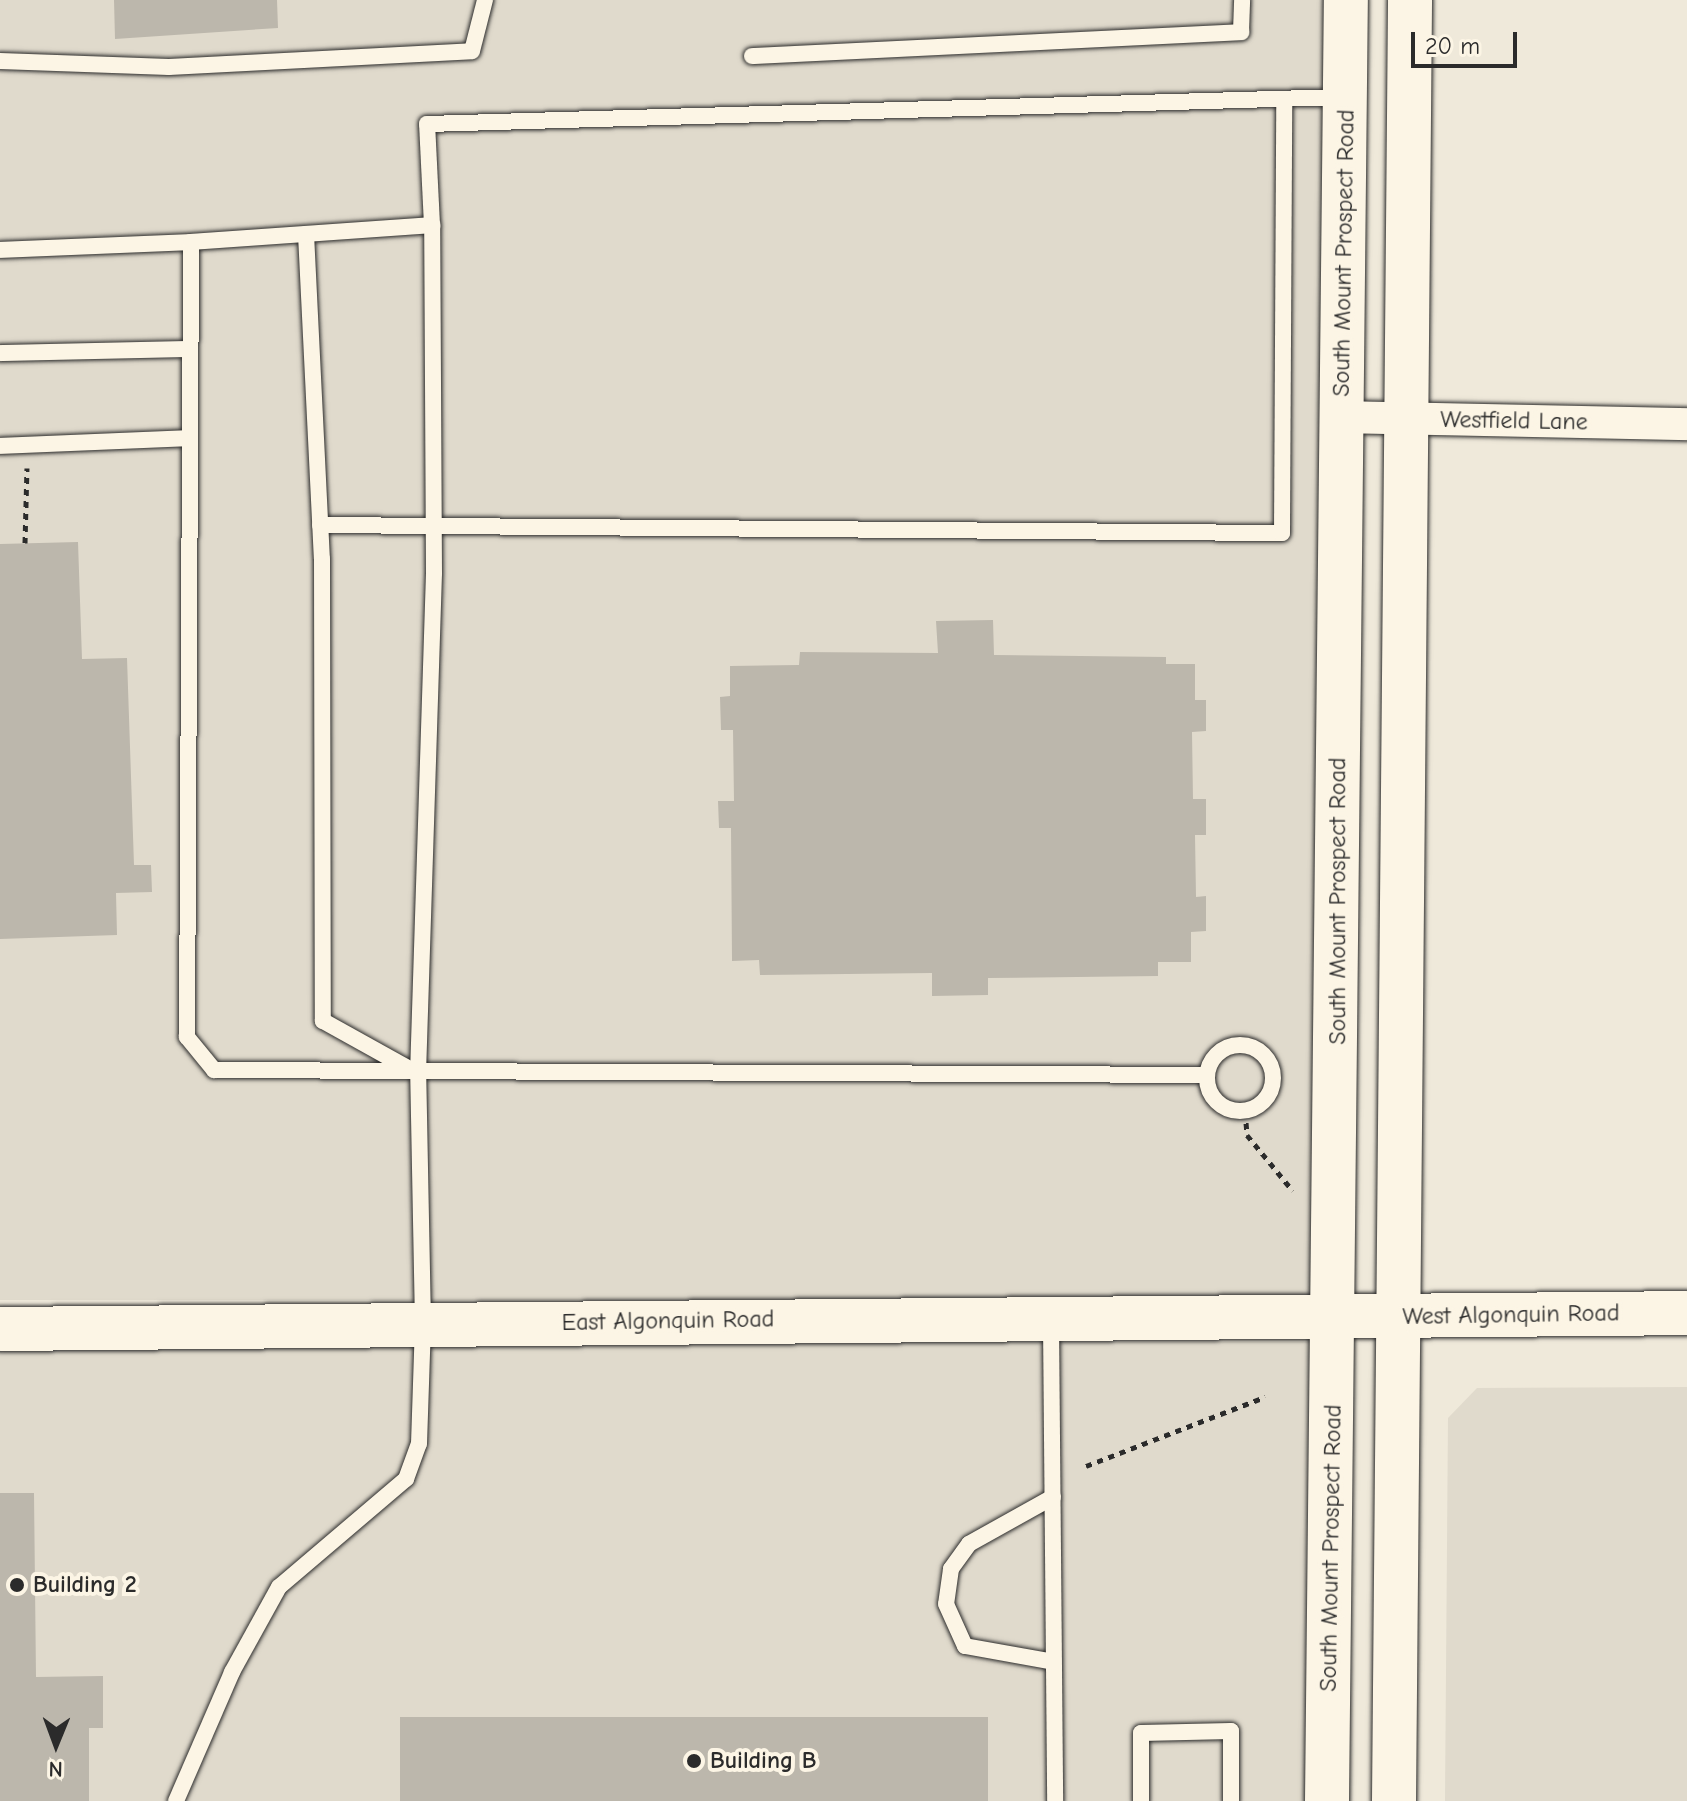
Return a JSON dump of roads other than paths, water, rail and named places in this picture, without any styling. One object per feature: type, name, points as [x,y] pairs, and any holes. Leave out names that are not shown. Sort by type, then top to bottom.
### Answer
[{"type":"main road","name":"South Mount Prospect Road","points":[[1327,1801],[1335,1317],[1346,0]]},
{"type":"main road","points":[[1394,1801],[1410,0]]},
{"type":"main road","name":"West Algonquin Road","points":[[1335,1317],[1687,1313]]},
{"type":"main road","name":"East Algonquin Road","points":[[0,1329],[1335,1317]]},
{"type":"street","name":"Westfield Lane","points":[[1342,417],[1687,424]]},
{"type":"lane","points":[[0,61],[169,67],[472,51],[485,0]]},
{"type":"lane","points":[[752,56],[1241,32],[1242,0]]},
{"type":"lane","points":[[176,1801],[232,1672],[279,1587],[406,1479],[419,1444],[423,1324],[418,1074],[434,525],[432,225],[427,124],[1345,97]]},
{"type":"lane","points":[[320,525],[1282,533],[1284,100]]},
{"type":"lane","points":[[0,250],[191,242],[432,225]]},
{"type":"lane","points":[[306,234],[320,525],[323,1021],[418,1074]]},
{"type":"lane","points":[[191,242],[187,1037],[214,1070],[418,1074],[1207,1075]]},
{"type":"lane","points":[[0,353],[190,349]]},
{"type":"lane","points":[[0,446],[190,438]]},
{"type":"lane","points":[[1248,1046],[1267,1058],[1271,1090],[1245,1111],[1217,1102],[1207,1075],[1225,1048],[1248,1046]]},
{"type":"lane","points":[[1051,1318],[1055,1801]]},
{"type":"lane","points":[[1053,1497],[969,1544],[951,1569],[946,1604],[965,1646],[1054,1662]]},
{"type":"lane","points":[[1141,1801],[1141,1733],[1231,1731],[1231,1801]]},
{"type":"place","name":"Building 2","points":[[17,1585]]},
{"type":"place","name":"Building B","points":[[694,1761]]}]
